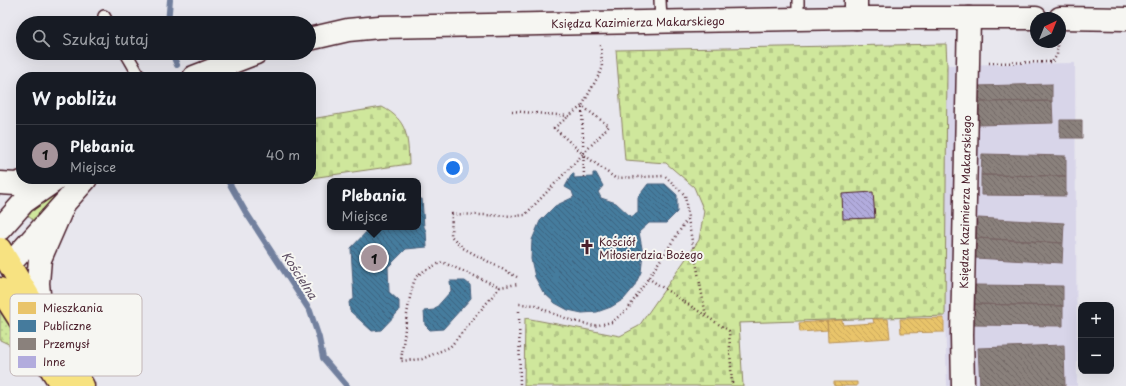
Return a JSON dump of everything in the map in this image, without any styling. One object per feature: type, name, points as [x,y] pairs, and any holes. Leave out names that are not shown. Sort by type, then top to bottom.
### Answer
[{"type":"main road","points":[[5,256],[27,294]]},
{"type":"main road","points":[[0,289],[10,305]]},
{"type":"main road","points":[[56,376],[62,386]]},
{"type":"main road","points":[[77,376],[83,386]]},
{"type":"street","name":"Księdza Kazimierza Makarskiego","points":[[316,37],[348,30],[378,27],[660,11],[856,9],[969,18],[1030,18]]},
{"type":"street","name":"Księdza Kazimierza Makarskiego","points":[[964,386],[962,335],[969,18]]},
{"type":"street","points":[[1066,18],[1126,19]]},
{"type":"street","points":[[207,72],[238,60]]},
{"type":"street","points":[[0,183],[16,184]]},
{"type":"street","points":[[0,229],[24,202],[50,184]]},
{"type":"street","points":[[5,256],[64,204],[82,184]]},
{"type":"street","points":[[39,294],[40,260],[64,204]]},
{"type":"lane","points":[[130,60],[137,72]]},
{"type":"path","points":[[601,45],[602,69],[582,106],[554,128],[583,154],[614,178],[665,176],[685,195],[706,316]]},
{"type":"path","points":[[969,64],[1052,62],[1057,55],[1058,48]]},
{"type":"path","points":[[582,106],[584,177]]},
{"type":"path","points":[[517,277],[463,248],[451,236],[452,214],[525,215],[609,126],[582,106]]},
{"type":"path","points":[[512,111],[569,116]]},
{"type":"path","points":[[519,304],[536,305],[570,320],[594,326],[612,322],[628,309],[688,218]]},
{"type":"path","points":[[500,287],[450,347],[422,359],[401,361],[404,333],[412,288],[417,276],[442,262],[500,287],[518,284]]},
{"type":"path","points":[[648,278],[729,331],[732,386]]},
{"type":"path","points":[[519,311],[520,386]]},
{"type":"shaded area","points":[[1075,63],[1077,386],[947,386],[945,316],[947,65]]},
{"type":"green space","points":[[946,44],[945,316],[739,323],[743,386],[524,386],[525,318],[620,336],[639,326],[699,240],[704,211],[694,187],[666,163],[625,160],[616,50]]},
{"type":"green space","points":[[382,107],[391,112],[402,124],[407,138],[409,164],[316,177],[316,118]]},
{"type":"green space","points":[[62,184],[71,184],[36,223],[24,212]]},
{"type":"green space","points":[[0,307],[10,322],[10,345],[0,340]]},
{"type":"building: Mieszkania","points":[[944,318],[944,332],[901,333],[900,319]]},
{"type":"building: Mieszkania","points":[[873,319],[888,319],[890,338],[828,342],[827,321],[842,320],[843,325],[874,323]]},
{"type":"building: Mieszkania","points":[[827,321],[828,330],[800,332],[799,323]]},
{"type":"building: Mieszkania","points":[[834,382],[857,382],[857,386],[834,386]]},
{"type":"building: Publiczne","name":"Kościół Miłosierdzia Bożego","points":[[593,173],[596,173],[603,186],[598,192],[601,198],[616,203],[631,217],[638,213],[638,197],[648,184],[665,184],[677,195],[677,212],[666,223],[649,223],[639,232],[643,254],[641,272],[634,287],[624,299],[611,307],[597,312],[582,313],[568,310],[555,303],[543,292],[535,277],[531,259],[532,240],[540,221],[555,206],[574,197],[572,191],[565,187],[572,174],[574,174],[574,178],[593,177]]},
{"type":"building: Publiczne","points":[[422,199],[427,247],[406,249],[388,267],[389,292],[399,301],[399,311],[381,330],[372,331],[350,311],[349,302],[354,299],[351,248],[368,230],[421,230]]},
{"type":"building: Publiczne","points":[[450,281],[465,281],[470,285],[471,298],[443,329],[430,330],[425,325],[424,311],[434,310],[451,291]]},
{"type":"building: Przemysł","points":[[1052,84],[1052,101],[978,102],[977,86]]},
{"type":"building: Przemysł","points":[[1052,101],[1053,123],[978,125],[978,102]]},
{"type":"building: Przemysł","points":[[1060,120],[1082,120],[1082,138],[1060,138]]},
{"type":"building: Przemysł","points":[[982,154],[1066,156],[1066,176],[981,175]]},
{"type":"building: Przemysł","points":[[981,175],[1066,176],[1066,196],[981,195]]},
{"type":"building: Przemysł","points":[[978,218],[1064,223],[1063,243],[976,238]]},
{"type":"building: Przemysł","points":[[976,238],[1063,243],[1062,263],[975,258]]},
{"type":"building: Przemysł","points":[[973,285],[1063,286],[1063,306],[973,304]]},
{"type":"building: Przemysł","points":[[973,304],[1063,306],[1063,326],[973,325]]},
{"type":"building: Przemysł","points":[[1064,345],[1065,386],[980,386],[978,348]]},
{"type":"building: Inne","points":[[873,192],[875,218],[843,219],[842,194]]},
{"type":"waterway","name":"Kościelna","points":[[169,16],[170,0]]},
{"type":"waterway","name":"Kościelna","points":[[175,60],[177,65]]},
{"type":"waterway","name":"Kościelna","points":[[230,184],[245,211],[310,311],[319,338],[323,358],[347,386]]},
{"type":"place","name":"Kościół Miłosierdzia Bożego","points":[[587,247]]},
{"type":"place","name":"Plebania","points":[[374,258]]}]
